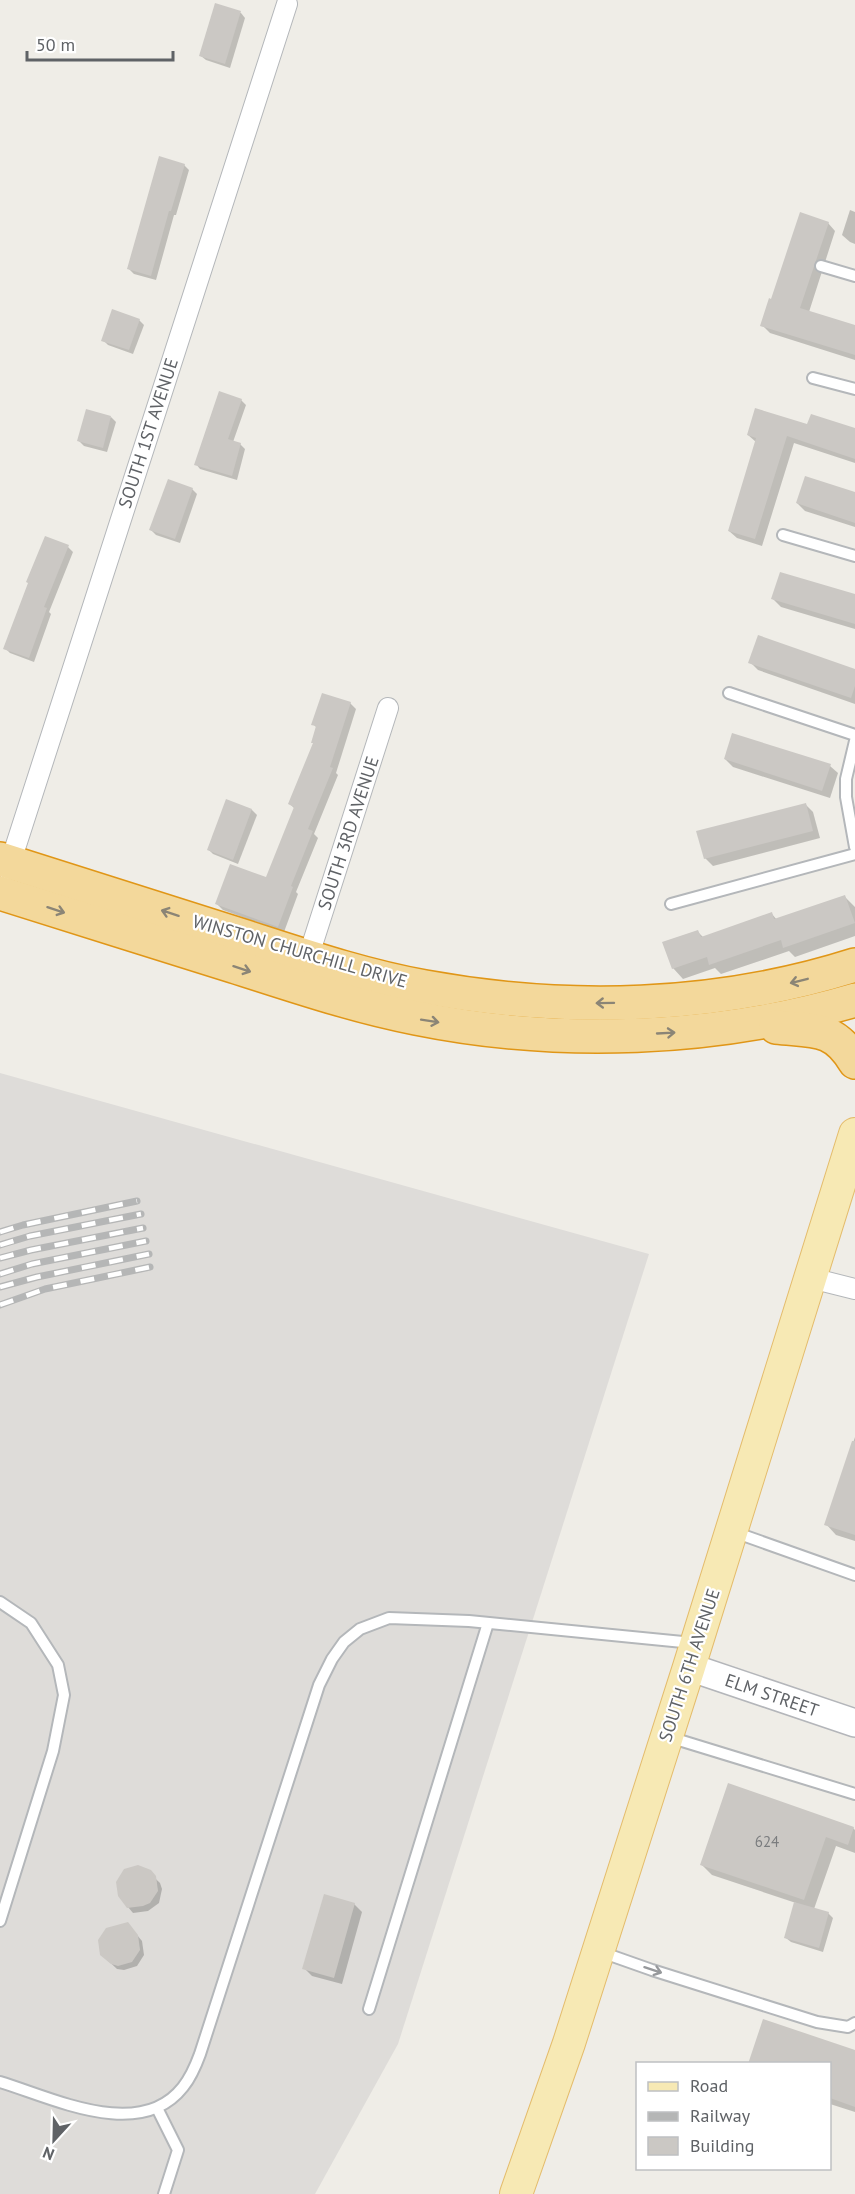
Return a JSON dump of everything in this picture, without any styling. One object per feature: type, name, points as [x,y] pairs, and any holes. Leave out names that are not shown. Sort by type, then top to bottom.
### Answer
[{"type":"highway","name":"WINSTON CHURCHILL DRIVE","points":[[5,861],[359,972],[479,996],[599,1004],[702,998],[778,986],[855,965]]},
{"type":"highway","name":"WINSTON CHURCHILL DRIVE","points":[[0,893],[352,1003],[416,1018],[482,1029],[613,1036],[679,1033],[744,1025],[855,1000]]},
{"type":"highway","points":[[744,1025],[829,1034],[846,1048],[855,1062]]},
{"type":"main road","name":"SOUTH 6TH AVENUE","points":[[516,2194],[598,1951],[693,1655],[855,1134]]},
{"type":"street","name":"SOUTH 1ST AVENUE","points":[[0,893],[5,861],[284,2]]},
{"type":"street","name":"SOUTH 3RD AVENUE","points":[[298,987],[387,708]]},
{"type":"street","points":[[811,1278],[855,1289]]},
{"type":"street","name":"ELM STREET","points":[[693,1655],[855,1723]]},
{"type":"lane","points":[[821,266],[855,276]]},
{"type":"lane","points":[[813,378],[855,389]]},
{"type":"lane","points":[[783,535],[855,556]]},
{"type":"lane","points":[[729,693],[855,735]]},
{"type":"lane","points":[[855,741],[846,798],[855,847]]},
{"type":"lane","points":[[671,904],[855,854]]},
{"type":"lane","points":[[731,1531],[855,1575]]},
{"type":"lane","points":[[0,1602],[31,1623],[58,1665],[64,1695],[53,1751],[0,1921]]},
{"type":"lane","points":[[0,2082],[56,2101],[111,2115],[158,2108],[182,2089],[200,2054],[319,1685],[332,1659],[344,1642],[360,1629],[389,1618],[488,1623],[693,1655]]},
{"type":"lane","points":[[369,2009],[488,1623]]},
{"type":"lane","points":[[667,1736],[855,1794]]},
{"type":"lane","points":[[598,1951],[817,2022],[848,2027],[855,2023]]},
{"type":"lane","points":[[158,2108],[178,2150],[164,2194]]},
{"type":"shaded area","points":[[0,1073],[649,1254],[398,2044],[315,2194],[0,2194]]},
{"type":"building","points":[[215,3],[241,11],[225,64],[199,56]]},
{"type":"building","points":[[159,156],[185,164],[151,276],[127,269]]},
{"type":"building","points":[[800,212],[829,222],[800,308],[855,325],[855,355],[760,326]]},
{"type":"building","points":[[112,309],[140,319],[129,350],[101,341]]},
{"type":"building","points":[[219,391],[242,399],[228,439],[241,443],[232,476],[194,465]]},
{"type":"building","points":[[755,408],[807,424],[811,414],[855,428],[855,459],[787,436],[755,539],[728,531],[756,438],[747,435]]},
{"type":"building","points":[[86,409],[111,416],[103,448],[77,441]]},
{"type":"building","points":[[805,476],[855,492],[855,523],[796,503]]},
{"type":"building","points":[[168,479],[193,488],[175,539],[149,530]]},
{"type":"building","points":[[45,536],[69,545],[44,607],[47,608],[29,658],[3,649]]},
{"type":"building","points":[[780,572],[855,594],[855,624],[771,599]]},
{"type":"building","points":[[758,635],[855,669],[855,686],[851,698],[748,663]]},
{"type":"building","points":[[322,693],[351,702],[330,767],[333,768],[308,829],[313,831],[291,886],[293,887],[278,927],[215,904],[230,864],[266,877],[294,807],[288,804],[313,743],[311,743],[316,726],[311,725]]},
{"type":"building","points":[[732,733],[831,764],[822,791],[724,759]]},
{"type":"building","points":[[226,799],[252,809],[233,860],[207,850]]},
{"type":"building","points":[[806,803],[813,831],[704,859],[696,831]]},
{"type":"building","points":[[845,895],[855,923],[783,948],[781,940],[709,965],[707,957],[672,969],[662,942],[698,930],[701,937],[772,912],[774,919]]},
{"type":"building","points":[[852,1441],[855,1441],[855,1535],[824,1525]]},
{"type":"building","points":[[728,1783],[854,1827],[848,1845],[826,1837],[804,1900],[700,1865]]},
{"type":"building","points":[[138,1865],[151,1870],[156,1876],[158,1891],[150,1903],[127,1908],[118,1896],[116,1882],[124,1869]]},
{"type":"building","points":[[324,1894],[355,1903],[334,1978],[302,1969]]},
{"type":"building","points":[[794,1902],[829,1912],[819,1948],[784,1938]]},
{"type":"building","points":[[128,1922],[138,1935],[140,1950],[132,1962],[118,1966],[111,1964],[100,1955],[98,1940],[106,1928]]},
{"type":"building","points":[[763,2019],[855,2050],[855,2107],[831,2098],[831,2062],[749,2062]]},
{"type":"railway","points":[[0,1232],[137,1201]]},
{"type":"railway","points":[[0,1245],[30,1236],[141,1214]]},
{"type":"railway","points":[[0,1258],[143,1228]]},
{"type":"railway","points":[[0,1274],[32,1264],[146,1241]]},
{"type":"railway","points":[[0,1287],[149,1254]]},
{"type":"railway","points":[[0,1305],[45,1289],[150,1267]]}]
